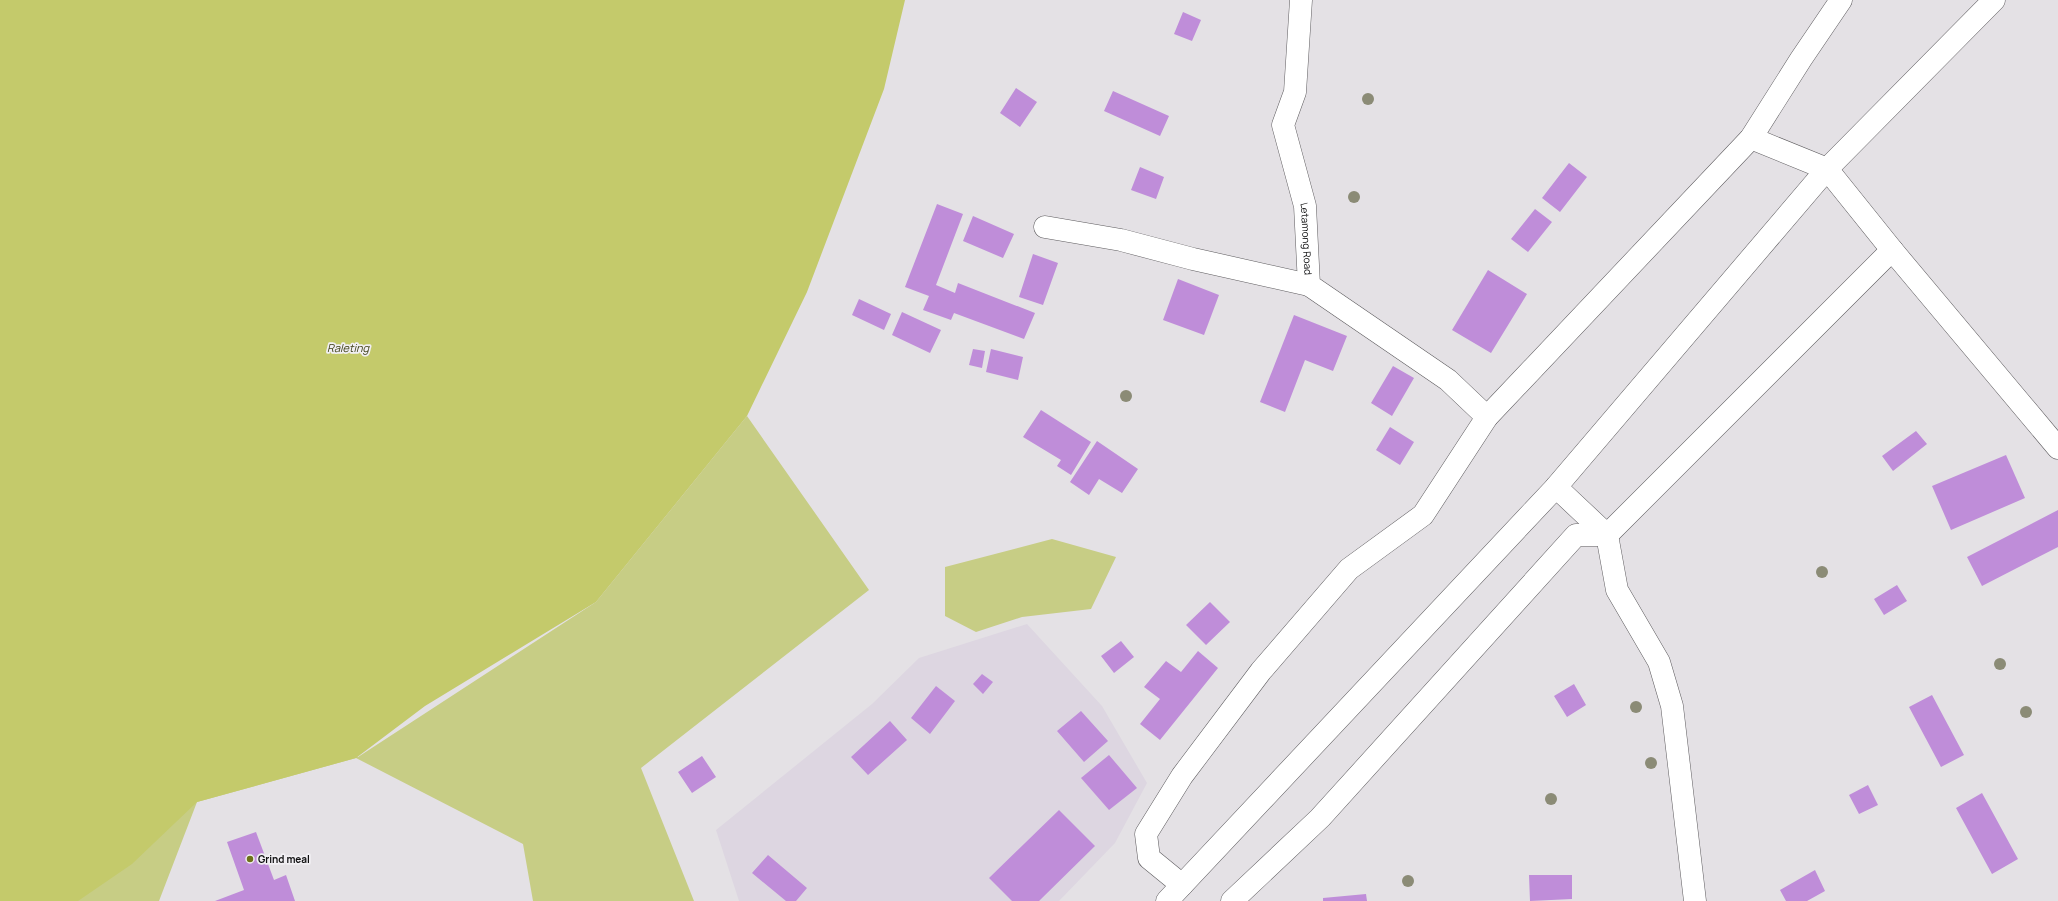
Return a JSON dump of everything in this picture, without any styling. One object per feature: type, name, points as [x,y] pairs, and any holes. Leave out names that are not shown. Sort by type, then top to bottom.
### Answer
[{"type":"street","name":"Letamong Road","points":[[1301,0],[1295,92],[1283,125],[1305,206],[1308,285],[1448,380],[1487,417]]},
{"type":"street","points":[[1182,885],[1149,858],[1146,834],[1182,776],[1261,671],[1349,569],[1424,515],[1487,417],[1751,138],[1801,58],[1841,0]]},
{"type":"street","points":[[1167,901],[1556,487],[1827,169],[1994,0]]},
{"type":"street","points":[[1751,138],[1827,169],[1892,250],[2058,448]]},
{"type":"street","points":[[1045,227],[1122,240],[1194,259],[1308,285]]},
{"type":"street","points":[[1232,901],[1320,818],[1576,535],[1607,535],[1892,250]]},
{"type":"street","points":[[1556,487],[1607,535],[1616,590],[1659,662],[1672,706],[1695,901]]},
{"type":"shaded area","points":[[747,416],[869,590],[641,768],[694,901],[533,901],[523,844],[356,758],[197,802],[159,901],[0,901],[0,635],[358,757],[596,602]]},
{"type":"shaded area","points":[[1052,539],[1116,557],[1091,609],[1022,617],[976,632],[945,616],[945,567]]},
{"type":"shaded area","points":[[1027,624],[1102,706],[1147,783],[1115,843],[1059,901],[739,901],[716,830],[872,704],[919,658]]},
{"type":"water","name":"Raleting","points":[[0,0],[905,0],[884,89],[807,292],[747,416],[596,602],[425,706],[356,758],[197,802],[132,864],[78,901],[0,901]]},
{"type":"building","points":[[1183,12],[1201,20],[1192,41],[1174,34]]},
{"type":"building","points":[[1016,88],[1037,102],[1020,127],[1000,113]]},
{"type":"building","points":[[1113,91],[1169,116],[1160,136],[1104,111]]},
{"type":"building","points":[[1569,163],[1587,177],[1560,212],[1542,198]]},
{"type":"building","points":[[1140,167],[1164,177],[1156,199],[1131,190]]},
{"type":"building","points":[[937,204],[963,214],[936,285],[955,293],[958,283],[1035,313],[1024,339],[954,313],[951,320],[923,310],[929,296],[905,287]]},
{"type":"building","points":[[1535,209],[1552,222],[1528,252],[1511,239]]},
{"type":"building","points":[[973,216],[1014,234],[1003,258],[963,241]]},
{"type":"building","points":[[1033,254],[1058,263],[1043,305],[1019,297]]},
{"type":"building","points":[[1488,270],[1527,294],[1491,353],[1452,330]]},
{"type":"building","points":[[1178,279],[1219,295],[1204,335],[1163,320]]},
{"type":"building","points":[[859,299],[891,314],[884,330],[852,315]]},
{"type":"building","points":[[902,312],[941,330],[930,353],[892,335]]},
{"type":"building","points":[[1294,315],[1347,336],[1333,371],[1305,360],[1285,412],[1260,402]]},
{"type":"building","points":[[973,349],[985,351],[982,368],[969,365]]},
{"type":"building","points":[[991,349],[1023,357],[1018,380],[986,372]]},
{"type":"building","points":[[1393,366],[1414,378],[1392,416],[1371,403]]},
{"type":"building","points":[[1041,410],[1091,442],[1071,475],[1057,466],[1061,460],[1023,437]]},
{"type":"building","points":[[1390,427],[1414,442],[1400,465],[1376,450]]},
{"type":"building","points":[[1916,431],[1927,444],[1893,471],[1882,456]]},
{"type":"building","points":[[1097,441],[1138,469],[1122,493],[1099,479],[1089,495],[1070,482]]},
{"type":"building","points":[[2006,455],[2025,498],[1951,530],[1932,486]]},
{"type":"building","points":[[2058,510],[2058,547],[1982,586],[1967,557]]},
{"type":"building","points":[[1897,585],[1907,601],[1884,615],[1874,599]]},
{"type":"building","points":[[1210,602],[1230,622],[1206,645],[1186,625]]},
{"type":"building","points":[[1121,641],[1134,657],[1114,673],[1101,656]]},
{"type":"building","points":[[1198,651],[1218,668],[1160,740],[1140,724],[1160,699],[1144,687],[1166,661],[1181,672]]},
{"type":"building","points":[[982,674],[993,682],[983,694],[973,684]]},
{"type":"building","points":[[1574,684],[1586,705],[1567,717],[1554,696]]},
{"type":"building","points":[[936,686],[955,701],[930,734],[911,718]]},
{"type":"building","points":[[1932,695],[1964,755],[1941,767],[1909,707]]},
{"type":"building","points":[[1081,711],[1108,741],[1084,762],[1057,731]]},
{"type":"building","points":[[890,721],[907,740],[868,775],[851,757]]},
{"type":"building","points":[[1109,755],[1137,788],[1109,810],[1081,778]]},
{"type":"building","points":[[702,756],[716,777],[692,793],[678,772]]},
{"type":"building","points":[[1868,785],[1878,805],[1859,814],[1849,795]]},
{"type":"building","points":[[1982,793],[2018,859],[1992,874],[1956,808]]},
{"type":"building","points":[[1059,810],[1095,846],[1039,901],[1012,901],[989,878]]},
{"type":"building","name":"Grind meal","points":[[256,832],[274,880],[286,875],[295,901],[215,901],[244,890],[227,842]]},
{"type":"building","points":[[768,855],[807,888],[796,901],[786,901],[752,873]]},
{"type":"building","points":[[1815,870],[1825,891],[1807,901],[1786,901],[1780,890]]},
{"type":"building","points":[[1529,875],[1572,875],[1572,899],[1530,901]]},
{"type":"building","points":[[1366,894],[1367,901],[1323,901],[1323,898]]},
{"type":"place","name":"Grind meal","points":[[250,859]]}]
